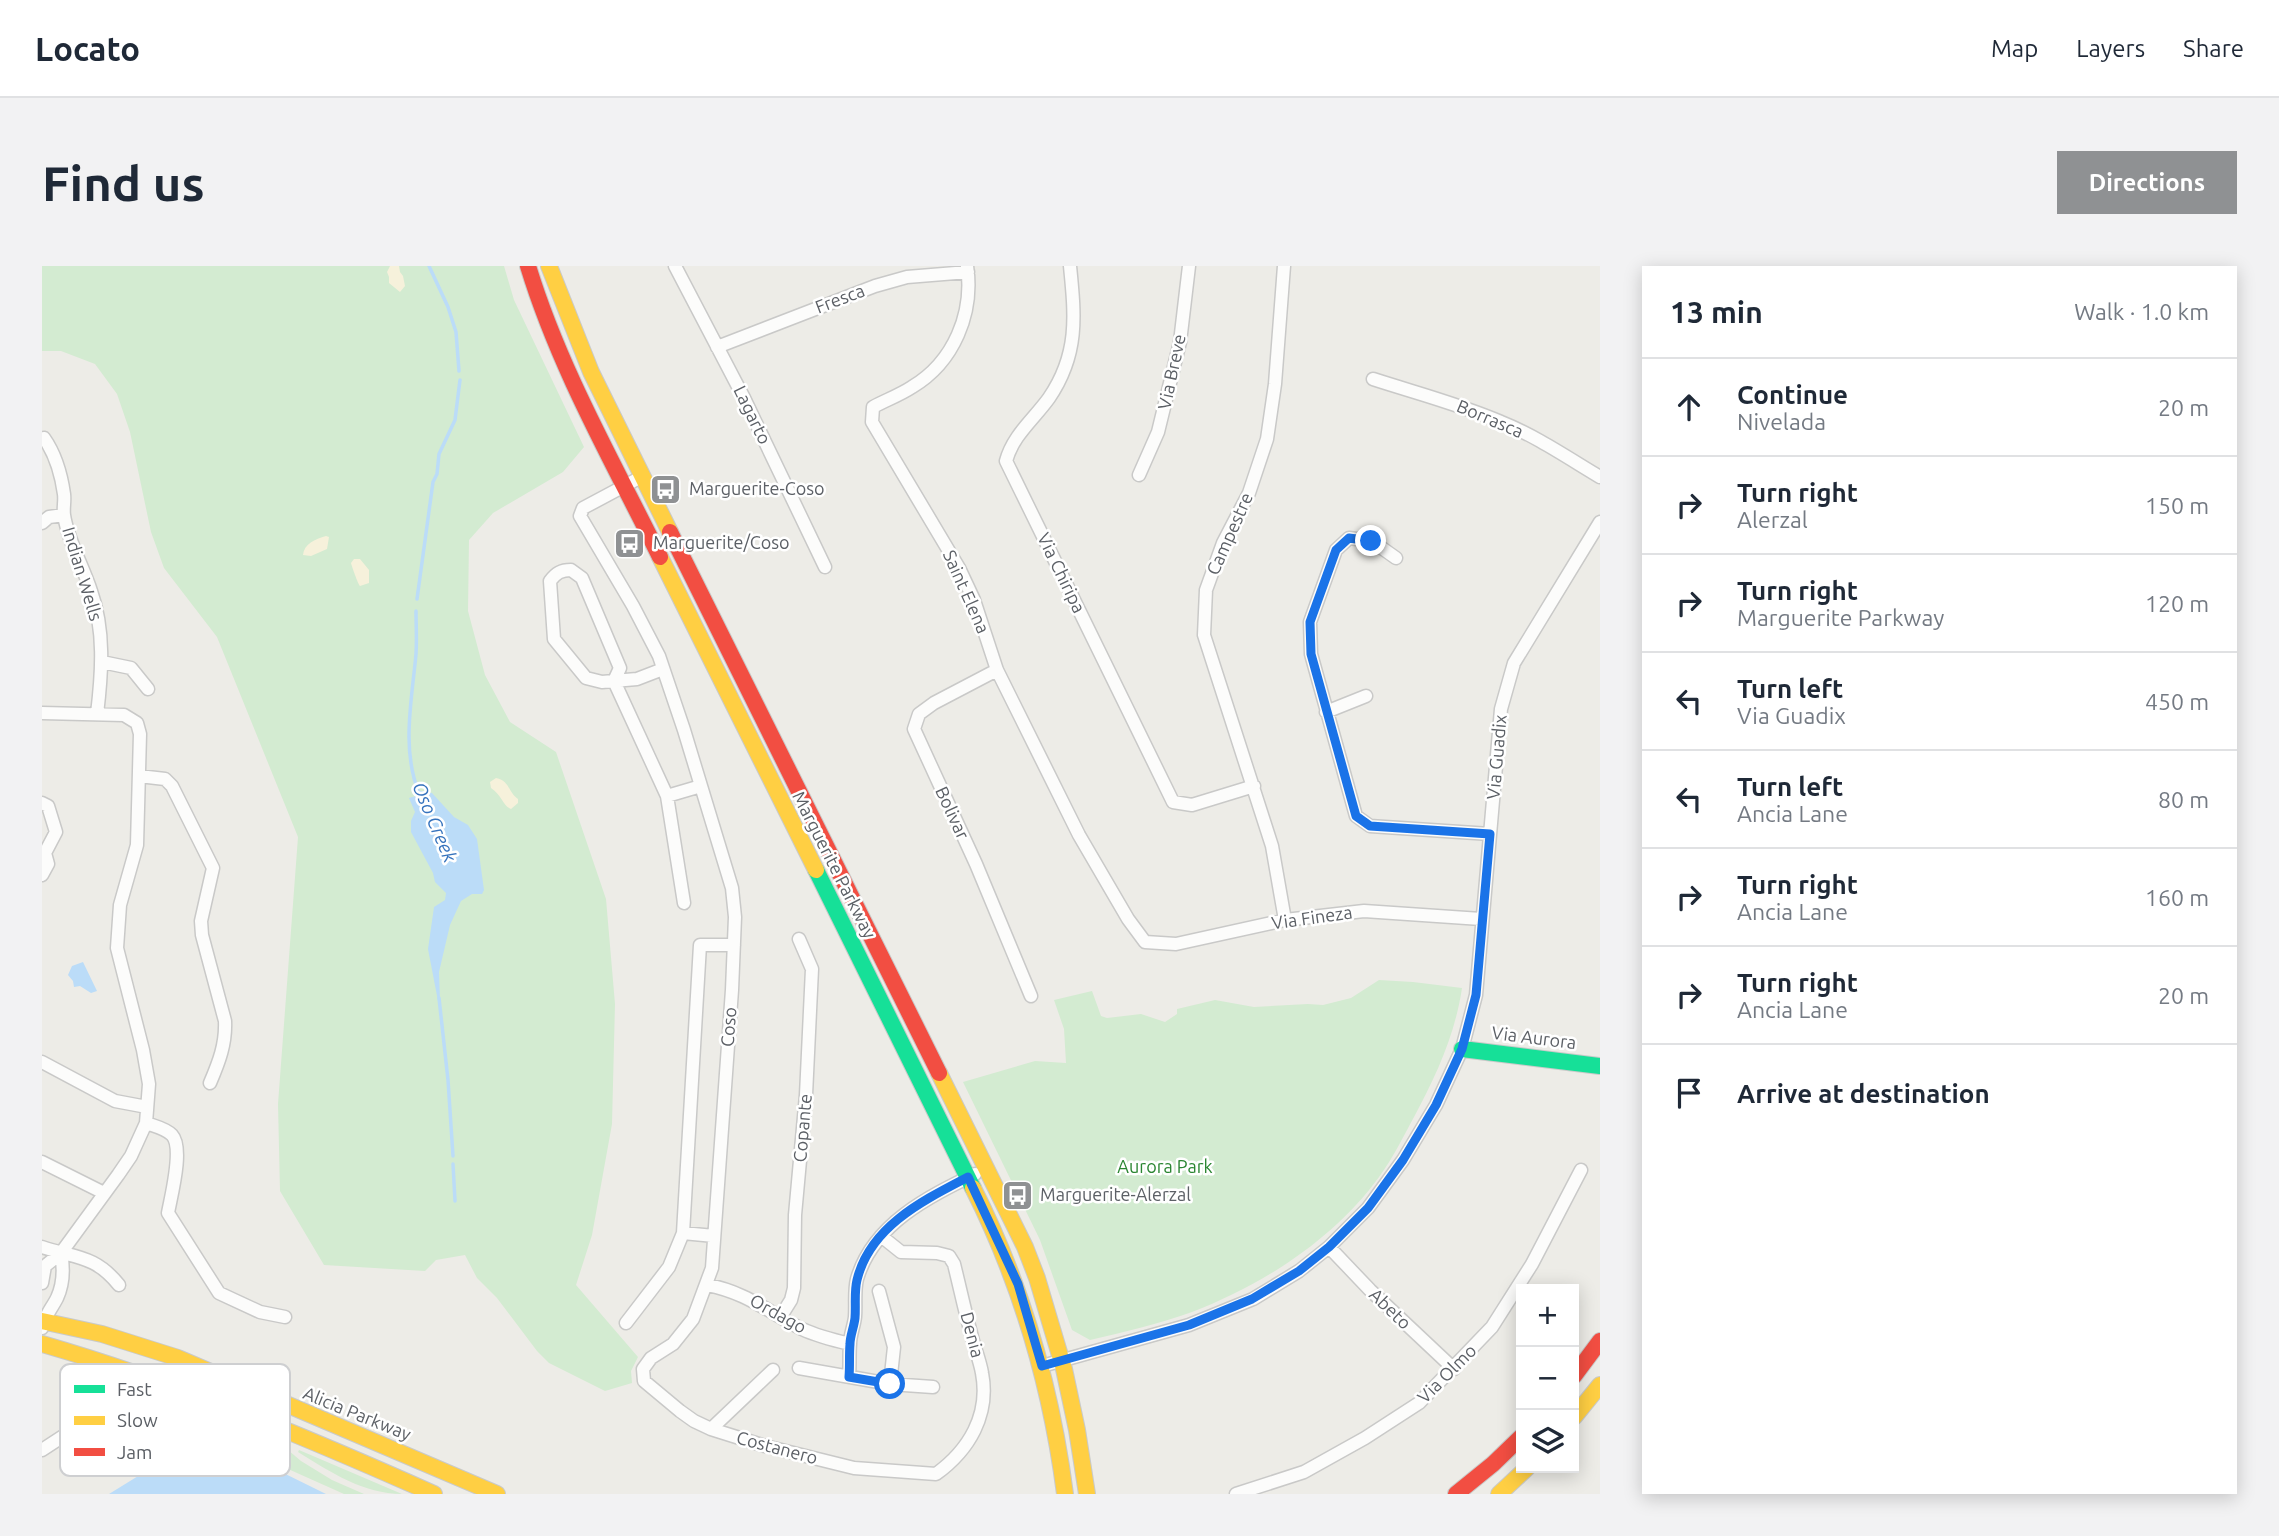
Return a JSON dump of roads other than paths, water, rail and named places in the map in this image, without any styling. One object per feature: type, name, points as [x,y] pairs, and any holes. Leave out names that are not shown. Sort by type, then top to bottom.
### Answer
[{"type":"main road","name":"Marguerite Parkway","points":[[528,266],[539,302],[563,361],[968,1177],[1018,1284],[1042,1366],[1059,1440],[1066,1494]]},
{"type":"main road","name":"Marguerite Parkway","points":[[549,266],[591,372],[987,1168],[1040,1284],[1064,1361],[1080,1438],[1087,1494]]},
{"type":"main road","name":"Via Aurora","points":[[1462,1049],[1600,1066]]},
{"type":"main road","name":"Alicia Parkway","points":[[42,1322],[102,1334],[192,1364]]},
{"type":"main road","points":[[1579,1369],[1600,1341]]},
{"type":"main road","points":[[42,1344],[111,1364]]},
{"type":"main road","points":[[1579,1411],[1600,1385]]},
{"type":"main road","name":"Alicia Parkway","points":[[290,1406],[497,1494]]},
{"type":"main road","points":[[290,1432],[434,1494]]},
{"type":"main road","points":[[1456,1494],[1516,1442]]},
{"type":"main road","points":[[1499,1494],[1522,1473]]},
{"type":"street","name":"Lagarto","points":[[676,266],[825,567]]},
{"type":"street","name":"Via Chiripa","points":[[1070,266],[1075,320],[1069,360],[1049,397],[1010,447],[1006,461],[1173,802],[1192,805],[1254,786]]},
{"type":"street","name":"Via Breve","points":[[1139,475],[1158,432],[1174,368],[1180,342],[1189,266]]},
{"type":"street","name":"Campestre","points":[[1284,266],[1275,384],[1267,439],[1249,493],[1223,543],[1206,590],[1204,635],[1272,846],[1285,920]]},
{"type":"street","name":"Fresca","points":[[718,347],[875,286],[907,277],[967,269]]},
{"type":"street","name":"Saint Elena","points":[[967,269],[966,318],[946,358],[914,387],[873,407],[872,422],[959,568],[974,600],[998,670],[1079,835],[1145,943]]},
{"type":"street","name":"Borrasca","points":[[1373,380],[1458,405],[1503,422],[1600,477]]},
{"type":"street","name":"Indian Wells","points":[[44,438],[57,463],[64,496],[64,515],[93,595],[99,623],[102,662],[97,714]]},
{"type":"street","name":"Coso","points":[[643,476],[583,508],[580,516],[633,606],[663,669],[732,888],[735,917],[712,1268],[693,1319],[673,1344],[651,1358],[643,1369]]},
{"type":"street","points":[[42,523],[49,517],[64,515]]},
{"type":"street","name":"Via Guadix","points":[[1042,1366],[1189,1325],[1252,1299],[1299,1271],[1329,1247],[1368,1208],[1403,1160],[1436,1105],[1462,1049],[1476,995],[1502,709],[1514,663],[1600,522]]},
{"type":"street","points":[[1396,558],[1371,541],[1349,538],[1336,550],[1310,622],[1311,654],[1356,816],[1370,826],[1490,834]]},
{"type":"street","points":[[614,681],[621,668],[582,578],[571,570],[555,574],[550,582],[554,639],[586,678],[593,681],[614,681],[636,679],[663,669]]},
{"type":"street","points":[[102,662],[131,668],[148,689]]},
{"type":"street","name":"Bolivar","points":[[998,670],[919,714],[914,730],[976,864],[1031,996]]},
{"type":"street","points":[[614,681],[667,796],[684,902]]},
{"type":"street","points":[[1326,712],[1366,696]]},
{"type":"street","points":[[42,713],[124,715],[137,723],[140,734],[137,845],[120,905],[117,948],[149,1084],[146,1123],[131,1156],[61,1253],[45,1266],[42,1283]]},
{"type":"street","points":[[139,776],[164,779],[172,786],[213,868],[201,921],[202,936],[225,1021],[225,1033],[223,1052],[210,1083]]},
{"type":"street","points":[[667,796],[701,786]]},
{"type":"street","points":[[42,803],[48,806],[56,832],[44,853],[48,864],[42,875]]},
{"type":"street","name":"Via Fineza","points":[[1145,943],[1177,944],[1285,920],[1364,911],[1481,919]]},
{"type":"street","name":"Copante","points":[[781,1316],[791,1300],[794,1288],[795,1216],[806,1095],[812,969],[799,939]]},
{"type":"street","name":"Coso","points":[[626,1323],[669,1267],[683,1233],[700,946],[734,945]]},
{"type":"street","points":[[42,1062],[115,1101],[147,1107]]},
{"type":"street","points":[[146,1123],[168,1131],[176,1140],[177,1161],[168,1213],[219,1293],[260,1312],[285,1317]]},
{"type":"street","points":[[42,1162],[104,1193]]},
{"type":"street","points":[[849,1377],[849,1344],[855,1322],[857,1281],[867,1255],[881,1236],[908,1211],[987,1168]]},
{"type":"street","name":"Via Olmo","points":[[1236,1494],[1304,1472],[1365,1438],[1419,1403],[1492,1327],[1532,1264],[1581,1170]]},
{"type":"street","points":[[683,1233],[714,1236]]},
{"type":"street","name":"Denia","points":[[881,1236],[901,1252],[949,1256],[954,1264],[982,1373],[982,1413],[970,1442],[954,1461],[936,1474]]},
{"type":"street","points":[[42,1247],[77,1255],[106,1269],[119,1285]]},
{"type":"street","name":"Abeto","points":[[1329,1247],[1370,1290],[1454,1369]]},
{"type":"street","points":[[42,1322],[58,1296],[64,1272],[61,1253]]},
{"type":"street","name":"Ordago","points":[[707,1284],[741,1293],[800,1328],[849,1344]]},
{"type":"street","points":[[879,1291],[894,1348],[890,1384]]},
{"type":"street","points":[[799,1368],[890,1384],[933,1387]]},
{"type":"street","name":"Costanero","points":[[643,1369],[644,1381],[680,1411],[710,1429],[854,1468],[936,1474]]},
{"type":"street","points":[[710,1429],[773,1370]]},
{"type":"street","points":[[42,1450],[60,1438]]},
{"type":"water","points":[[416,790],[432,793],[454,817],[468,825],[477,839],[484,890],[482,894],[472,894],[461,901],[450,925],[439,972],[438,1001],[428,949],[434,907],[445,900],[446,893],[435,882],[411,832],[411,821],[415,812],[409,798],[416,796]]},
{"type":"water","points":[[83,962],[97,991],[91,993],[80,986],[74,987],[68,975],[72,966]]},
{"type":"water","points":[[138,1476],[290,1476],[326,1494],[109,1494]]},
{"type":"waterway","name":"Oso Creek","points":[[429,266],[456,332],[459,371]]},
{"type":"waterway","name":"Oso Creek","points":[[417,599],[433,482],[437,474],[439,454],[455,420],[460,380]]},
{"type":"waterway","name":"Oso Creek","points":[[416,611],[416,654],[409,742],[410,759],[419,793]]},
{"type":"waterway","name":"Oso Creek","points":[[439,998],[453,1156]]},
{"type":"waterway","name":"Oso Creek","points":[[453,1164],[455,1201]]},
{"type":"place","name":"Marguerite-Coso","points":[[666,489]]},
{"type":"place","name":"Marguerite/Coso","points":[[630,543]]},
{"type":"place","name":"Marguerite-Alerzal","points":[[1017,1195]]},
{"type":"park label","name":"Aurora Park","points":[[1165,1167]]}]
